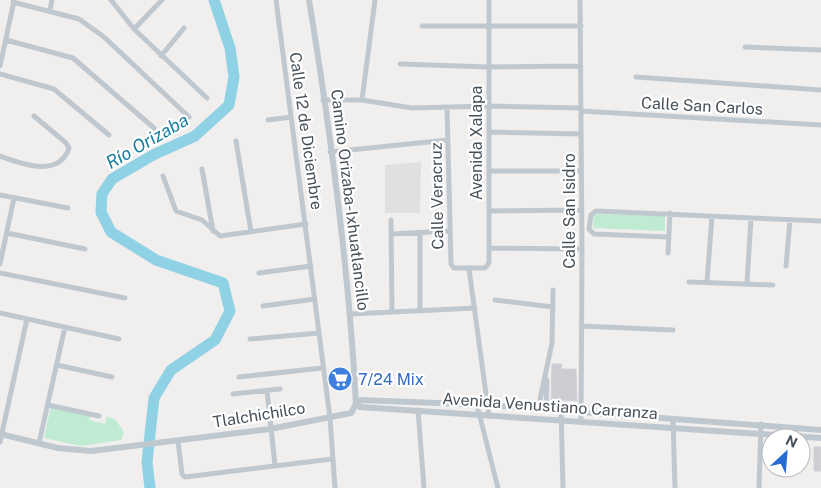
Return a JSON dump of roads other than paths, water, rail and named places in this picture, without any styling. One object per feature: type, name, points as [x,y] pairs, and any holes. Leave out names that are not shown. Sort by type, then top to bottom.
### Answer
[{"type":"street","points":[[50,10],[52,0]]},
{"type":"street","points":[[134,29],[162,0]]},
{"type":"street","name":"Calle 12 de Diciembre","points":[[276,0],[306,224],[322,368],[330,418],[335,488]]},
{"type":"street","name":"Camino Orizaba-Ixhuatlancillo","points":[[309,0],[351,314],[356,404]]},
{"type":"street","points":[[362,100],[374,0]]},
{"type":"street","name":"Avenida Xalapa","points":[[469,269],[488,266],[490,106],[488,0]]},
{"type":"street","name":"Calle San Isidro","points":[[580,0],[582,210],[580,422]]},
{"type":"street","points":[[0,66],[14,1],[50,10],[79,19],[104,37],[189,117]]},
{"type":"street","points":[[113,1],[134,29],[207,98]]},
{"type":"street","points":[[422,26],[581,26]]},
{"type":"street","points":[[161,56],[184,28]]},
{"type":"street","points":[[6,40],[73,58],[154,128]]},
{"type":"street","points":[[745,47],[821,50]]},
{"type":"street","points":[[400,64],[488,67],[580,66]]},
{"type":"street","points":[[0,74],[54,89],[109,136]]},
{"type":"street","points":[[636,77],[821,90]]},
{"type":"street","name":"Calle San Carlos","points":[[323,100],[362,100],[402,108],[490,106],[581,109],[821,125]]},
{"type":"street","name":"Calle Veracruz","points":[[448,108],[451,266],[469,269]]},
{"type":"street","points":[[0,156],[30,166],[41,167],[57,162],[67,153],[68,148],[66,144],[34,116]]},
{"type":"street","points":[[268,120],[291,117]]},
{"type":"street","points":[[490,132],[581,134]]},
{"type":"street","points":[[330,152],[448,140]]},
{"type":"street","points":[[236,141],[250,232]]},
{"type":"street","points":[[202,169],[214,232]]},
{"type":"street","points":[[489,172],[581,172]]},
{"type":"street","points":[[163,176],[176,212],[202,220],[214,232],[224,237],[306,224]]},
{"type":"street","points":[[0,195],[68,208]]},
{"type":"street","points":[[0,264],[14,198]]},
{"type":"street","points":[[489,211],[582,210]]},
{"type":"street","points":[[668,237],[596,234],[589,229],[591,215],[596,211],[821,221]]},
{"type":"street","points":[[668,253],[670,213]]},
{"type":"street","points":[[707,282],[712,216]]},
{"type":"street","points":[[748,283],[751,218]]},
{"type":"street","points":[[391,220],[392,312]]},
{"type":"street","points":[[786,266],[790,220]]},
{"type":"street","points":[[391,234],[449,232]]},
{"type":"street","points":[[420,233],[420,311]]},
{"type":"street","points":[[7,234],[85,249]]},
{"type":"street","points":[[489,248],[582,249]]},
{"type":"street","points":[[259,273],[311,266]]},
{"type":"street","points":[[469,269],[489,416]]},
{"type":"street","points":[[0,273],[125,298]]},
{"type":"street","points":[[689,282],[773,284]]},
{"type":"street","points":[[538,409],[552,343],[552,290]]},
{"type":"street","points":[[263,306],[315,299]]},
{"type":"street","points":[[494,300],[553,307]]},
{"type":"street","points":[[351,314],[475,308]]},
{"type":"street","points":[[0,313],[119,338]]},
{"type":"street","points":[[0,442],[27,319]]},
{"type":"street","points":[[581,326],[672,330]]},
{"type":"street","points":[[39,443],[65,327]]},
{"type":"street","points":[[250,339],[319,333]]},
{"type":"street","points":[[57,365],[112,378]]},
{"type":"street","points":[[239,377],[322,368]]},
{"type":"street","points":[[546,377],[546,410]]},
{"type":"street","points":[[233,394],[280,390]]},
{"type":"street","points":[[267,391],[275,465]]},
{"type":"street","name":"Avenida Venustiano Carranza","points":[[821,430],[488,405],[361,400],[356,404],[360,407],[821,438]]},
{"type":"street","name":"Tlalchichilco","points":[[1,434],[81,451],[143,446],[270,429],[330,418],[351,413],[356,404]]},
{"type":"street","points":[[48,405],[99,416]]},
{"type":"street","points":[[477,405],[498,488]]},
{"type":"street","points":[[418,410],[424,488]]},
{"type":"street","points":[[561,410],[563,488]]},
{"type":"street","points":[[673,418],[675,488]]},
{"type":"street","points":[[759,488],[761,424]]},
{"type":"street","points":[[178,441],[182,474],[185,477],[332,459]]},
{"type":"waterway","name":"Río Orizaba","points":[[150,488],[147,462],[154,398],[171,370],[215,340],[230,311],[223,283],[156,260],[111,232],[101,212],[102,194],[112,179],[153,155],[195,136],[229,105],[234,77],[230,48],[214,0]]},
{"type":"place","name":"7/24 Mix","points":[[340,379]]}]
